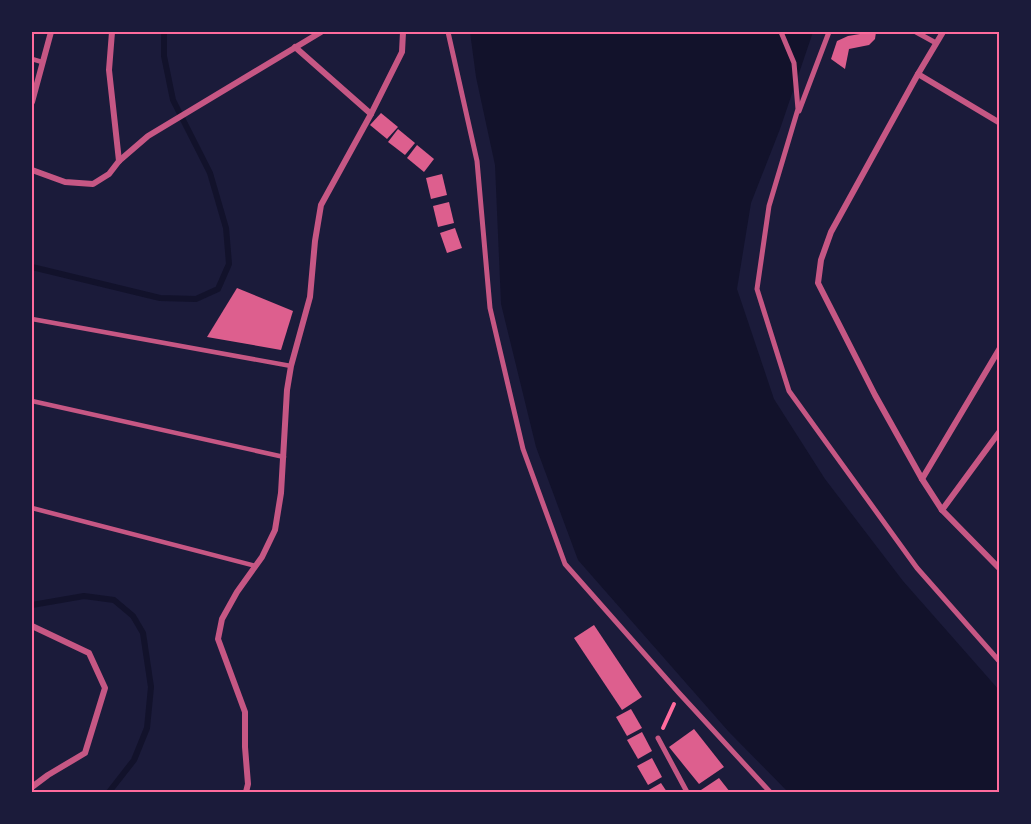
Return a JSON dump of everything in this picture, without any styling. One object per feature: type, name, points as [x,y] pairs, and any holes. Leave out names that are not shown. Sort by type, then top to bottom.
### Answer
[{"type":"street","points":[[32,102],[51,32]]},
{"type":"street","points":[[112,32],[109,70],[119,161]]},
{"type":"street","points":[[32,170],[65,182],[93,184],[109,174],[119,161],[148,136],[321,32]]},
{"type":"street","points":[[246,792],[248,784],[245,712],[218,639],[222,619],[237,592],[262,556],[275,530],[282,493],[287,390],[291,366],[310,297],[321,205],[402,52],[403,32]]},
{"type":"street","points":[[448,32],[477,161],[489,308],[523,450],[565,564],[679,693],[771,792]]},
{"type":"street","points":[[781,32],[794,63],[798,110],[769,206],[757,289],[789,391],[916,568],[999,662]]},
{"type":"street","points":[[790,135],[829,32]]},
{"type":"street","points":[[916,32],[936,43]]},
{"type":"street","points":[[943,32],[831,232],[821,260],[818,283],[875,395],[922,479],[942,510],[999,569]]},
{"type":"street","points":[[295,47],[371,114]]},
{"type":"street","points":[[918,74],[999,123]]},
{"type":"street","points":[[922,479],[999,348]]},
{"type":"street","points":[[942,510],[999,431]]},
{"type":"street","points":[[32,626],[89,653],[105,688],[85,753],[32,787]]},
{"type":"street","points":[[658,738],[687,792]]},
{"type":"lane","points":[[32,59],[42,62]]},
{"type":"lane","points":[[32,319],[291,366]]},
{"type":"lane","points":[[32,401],[284,457]]},
{"type":"lane","points":[[32,508],[256,566]]},
{"type":"path","points":[[658,738],[679,693]]},
{"type":"shaded area","points":[[470,32],[813,32],[780,129],[751,203],[737,289],[774,399],[825,479],[903,581],[999,690],[999,792],[788,792],[729,732],[578,560],[536,447],[501,304],[495,165],[476,77]]},
{"type":"building","points":[[860,32],[876,32],[875,39],[869,45],[849,49],[845,69],[831,59],[837,41],[860,34]]},
{"type":"building","points":[[381,113],[398,127],[387,139],[370,125]]},
{"type":"building","points":[[398,129],[415,143],[405,155],[388,142]]},
{"type":"building","points":[[417,145],[434,159],[424,172],[407,158]]},
{"type":"building","points":[[442,174],[447,195],[431,199],[426,178]]},
{"type":"building","points":[[449,202],[454,223],[438,227],[433,206]]},
{"type":"building","points":[[455,228],[462,248],[447,253],[440,233]]},
{"type":"building","points":[[237,288],[293,311],[281,350],[207,337]]},
{"type":"building","points":[[594,625],[642,697],[622,710],[574,638]]},
{"type":"building","points":[[631,709],[642,728],[627,736],[616,717]]},
{"type":"building","points":[[694,729],[724,767],[699,784],[669,747]]},
{"type":"building","points":[[642,732],[652,751],[638,759],[627,740]]},
{"type":"building","points":[[652,758],[662,777],[648,785],[637,766]]},
{"type":"building","points":[[719,778],[730,792],[698,792]]},
{"type":"building","points":[[661,783],[667,792],[647,791]]},
{"type":"waterway","points":[[32,267],[160,298],[196,299],[218,289],[229,264],[226,228],[210,173],[173,100],[164,56],[164,32]]},
{"type":"waterway","points":[[32,605],[84,596],[114,600],[133,616],[143,633],[151,687],[147,728],[134,760],[109,792]]}]
